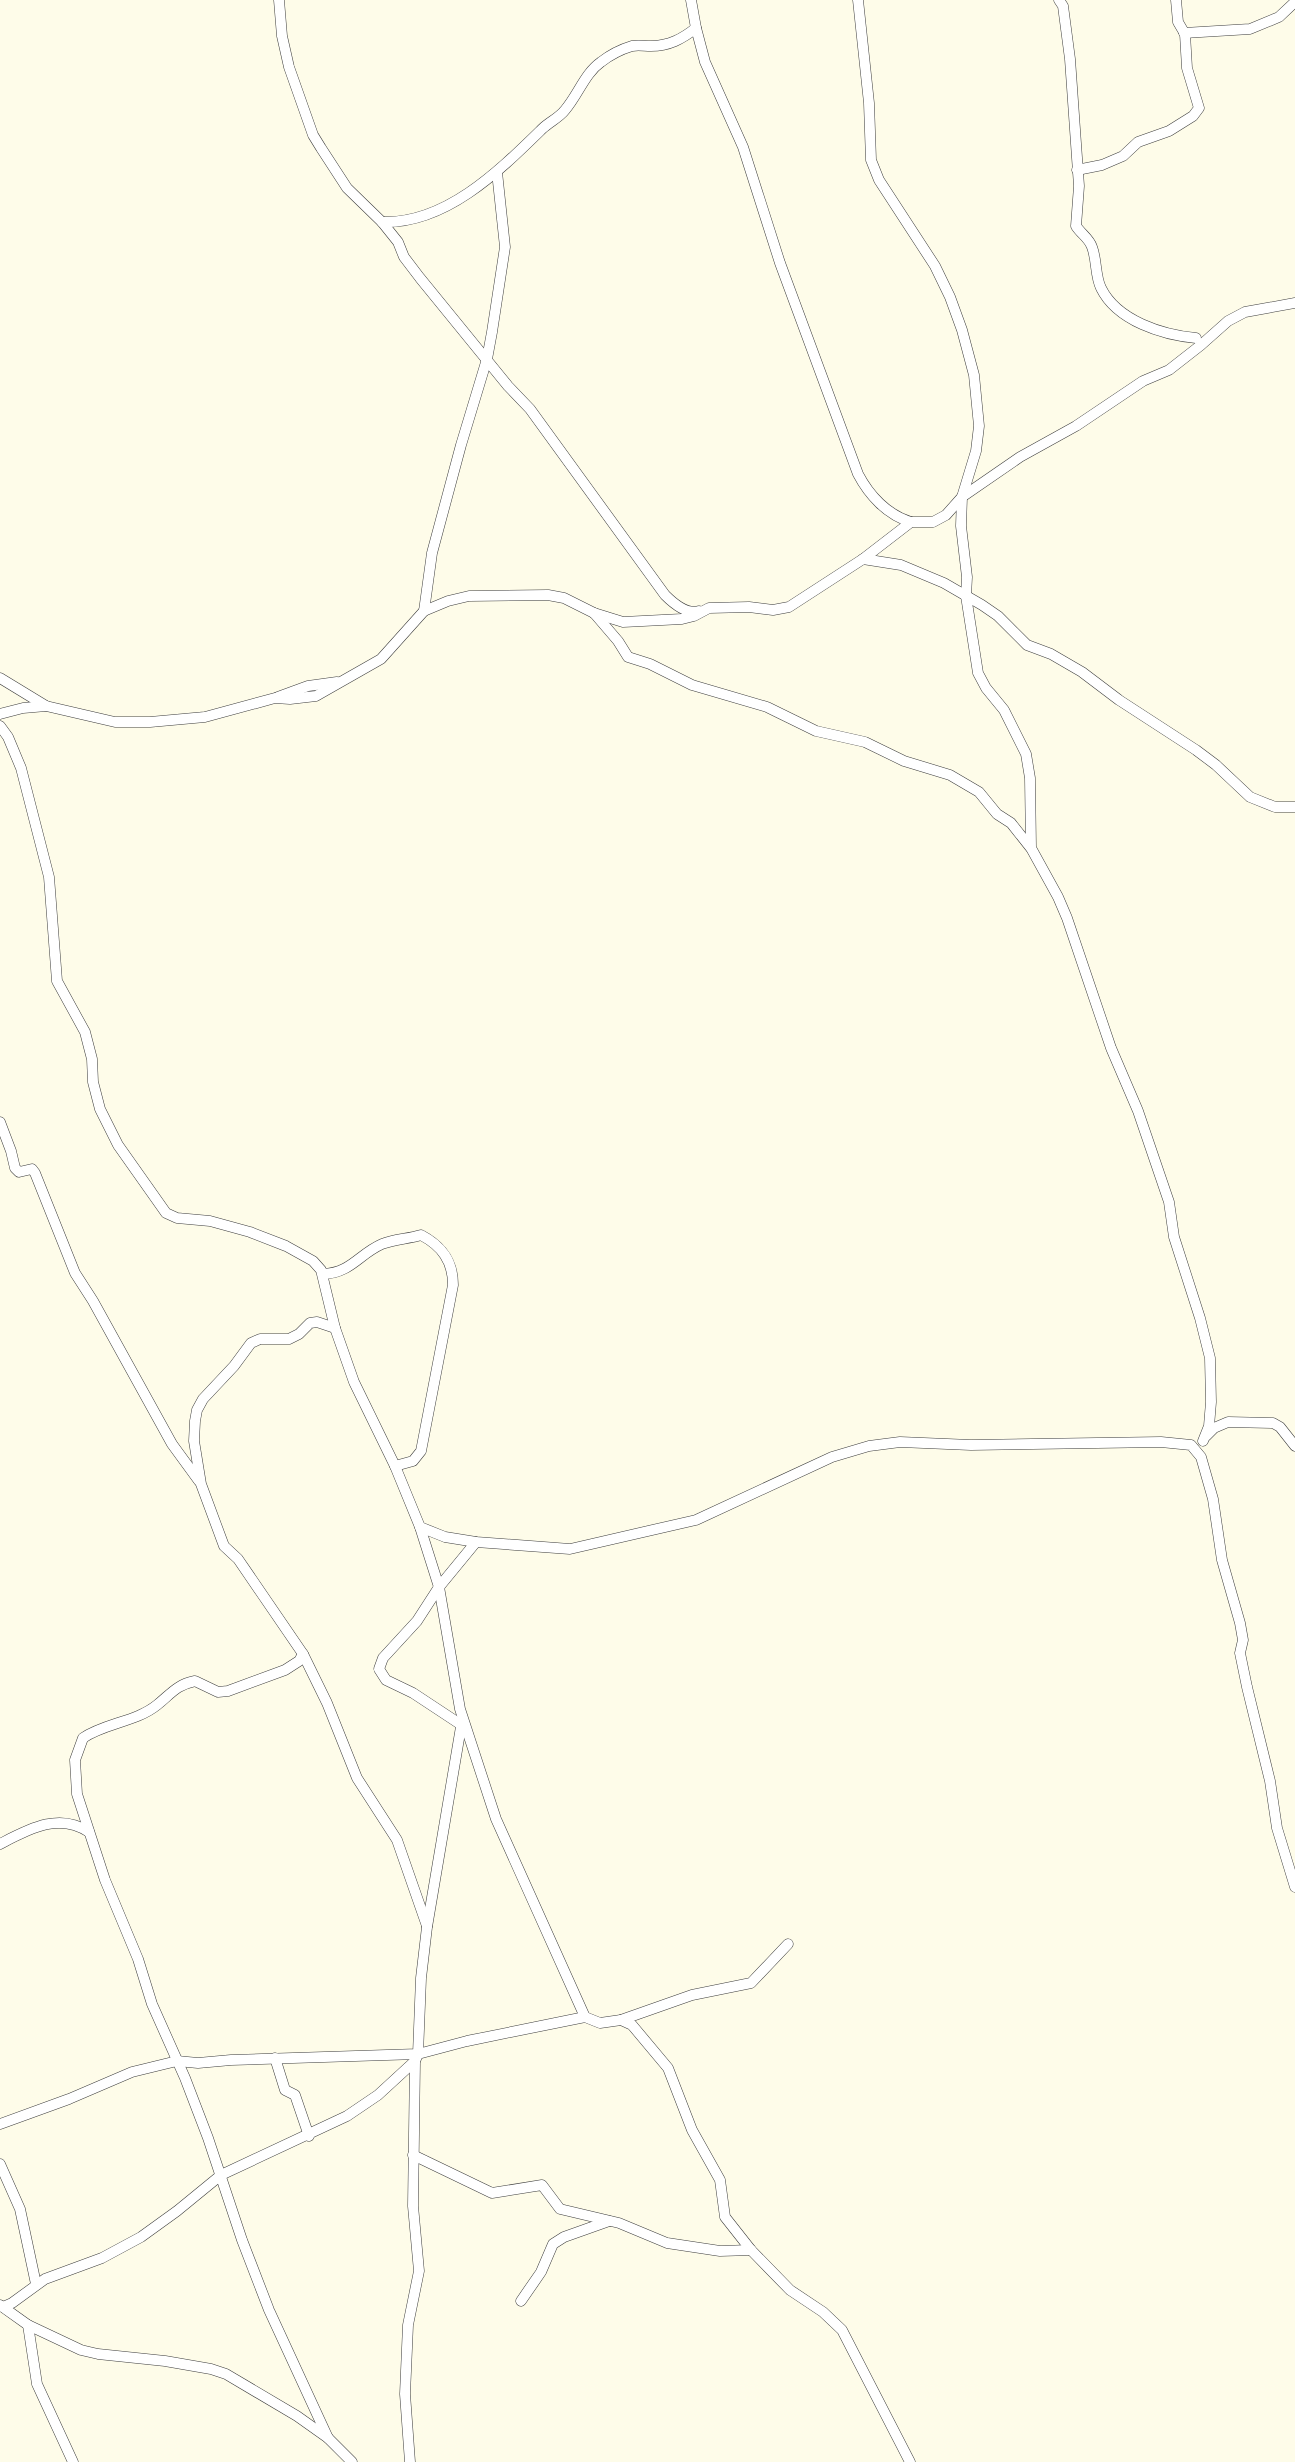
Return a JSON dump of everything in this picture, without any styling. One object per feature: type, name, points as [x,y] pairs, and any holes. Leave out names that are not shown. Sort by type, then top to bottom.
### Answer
[{"type":"street","points":[[279,0],[282,36],[289,67],[313,135],[348,188],[382,222],[420,278],[530,409],[569,466],[616,525],[641,563],[673,604],[675,613],[682,619]]},
{"type":"street","points":[[691,0],[696,28],[710,77],[743,147],[780,263],[858,474],[866,488],[880,504],[904,520],[932,522],[946,515],[962,497],[1044,442],[1076,426],[1134,386],[1169,370],[1202,345],[1228,320],[1245,312],[1295,303]]},
{"type":"street","points":[[858,0],[869,103],[871,160],[879,180],[935,266],[950,297],[962,330],[974,375],[979,426],[976,452],[962,497],[961,539],[967,577],[966,596],[978,672],[986,688],[1004,710],[1026,754],[1030,787],[1029,833],[1031,848]]},
{"type":"street","points":[[1059,0],[1063,6],[1070,59],[1079,198],[1076,226],[1092,247],[1101,288],[1108,298],[1129,317],[1165,333],[1196,338]]},
{"type":"street","points":[[1077,170],[1102,164],[1123,156],[1138,142],[1169,131],[1196,114],[1199,108],[1198,101],[1187,68],[1184,33],[1178,22],[1176,0]]},
{"type":"street","points":[[1184,33],[1250,30],[1279,18],[1295,2]]},
{"type":"street","points":[[382,222],[402,223],[419,219],[471,191],[497,172],[546,125],[565,111],[599,63],[628,48],[672,42],[685,37],[696,28]]},
{"type":"street","points":[[424,611],[432,553],[461,445],[487,359],[504,247],[497,172]]},
{"type":"street","points":[[673,604],[694,612],[709,608],[749,607],[773,610],[789,607],[863,559],[911,522]]},
{"type":"street","points":[[863,559],[901,565],[944,583],[998,616],[1027,645],[1051,654],[1082,672],[1119,700],[1196,750],[1216,765],[1250,798],[1275,807],[1295,807]]},
{"type":"street","points":[[0,714],[23,708],[46,706],[115,722],[150,722],[206,716],[275,698],[290,699],[316,696],[381,659],[424,611],[448,601],[469,596],[548,595],[564,598],[594,613],[623,622],[682,619],[694,616],[709,608]]},
{"type":"street","points":[[594,613],[618,641],[628,657],[650,664],[692,685],[775,710],[816,731],[866,742],[904,761],[957,778],[979,792],[997,814],[1011,823],[1031,848],[1058,897],[1067,918],[1106,1034],[1140,1119],[1169,1202],[1174,1237],[1200,1318],[1210,1358],[1211,1402],[1209,1426],[1199,1444],[1200,1457],[1213,1499],[1222,1560],[1240,1623],[1243,1640],[1240,1653],[1270,1781],[1277,1828],[1295,1887]]},
{"type":"street","points":[[0,678],[46,706]]},
{"type":"street","points":[[0,726],[8,737],[21,768],[49,877],[50,917],[57,981],[85,1032],[92,1059],[96,1096],[118,1145],[166,1213],[177,1218],[210,1221],[286,1246],[313,1261],[323,1274],[335,1328],[354,1382],[396,1466],[420,1527],[439,1587],[462,1726],[427,1927],[421,1978],[413,2155],[413,2206],[419,2271],[408,2325],[405,2394],[410,2462]]},
{"type":"street","points":[[0,1122],[11,1150],[15,1168],[19,1172],[32,1170],[35,1173],[75,1273],[93,1301],[172,1444],[200,1484]]},
{"type":"street","points":[[323,1274],[332,1274],[350,1267],[381,1244],[421,1236],[439,1247],[451,1264],[453,1285],[421,1451],[413,1461],[396,1466]]},
{"type":"street","points":[[335,1328],[317,1322],[310,1323],[299,1334],[288,1339],[260,1339],[246,1347],[234,1366],[211,1390],[197,1410],[194,1441],[200,1484],[224,1546],[238,1559],[303,1654],[327,1703],[357,1778],[397,1840],[427,1927]]},
{"type":"street","points":[[420,1527],[445,1537],[476,1542],[570,1549],[656,1531],[696,1520],[832,1457],[869,1446],[895,1443],[1161,1442],[1199,1444],[1220,1425],[1245,1421],[1272,1423],[1280,1427],[1295,1446]]},
{"type":"street","points":[[462,1726],[413,1693],[386,1680],[378,1669],[383,1658],[418,1621],[439,1587],[476,1542]]},
{"type":"street","points":[[303,1654],[299,1661],[284,1670],[228,1691],[218,1692],[196,1681],[187,1683],[169,1692],[157,1705],[146,1712],[83,1738],[78,1746],[75,1772],[77,1794],[89,1832],[105,1880],[138,1959],[152,2004],[177,2061],[221,2174],[242,2240],[270,2310],[328,2438]]},
{"type":"street","points":[[460,1709],[496,1819],[585,2017]]},
{"type":"street","points":[[0,1844],[53,1822],[74,1823],[89,1832]]},
{"type":"street","points":[[0,2124],[69,2099],[132,2072],[177,2061],[198,2063],[275,2058],[416,2057],[467,2041],[585,2017],[600,2022],[621,2020],[692,1995],[751,1983],[788,1944]]},
{"type":"street","points":[[621,2020],[632,2025],[640,2032],[668,2068],[692,2130],[720,2180],[725,2217],[752,2250],[790,2290],[822,2312],[842,2330],[910,2462]]},
{"type":"street","points":[[1,2306],[12,2303],[36,2284],[102,2258],[141,2237],[177,2211],[221,2174],[309,2136],[347,2116],[378,2095],[416,2057]]},
{"type":"street","points":[[275,2058],[285,2090],[294,2095],[309,2136]]},
{"type":"street","points":[[413,2155],[485,2191],[500,2192],[542,2186],[560,2209],[610,2221],[667,2243],[720,2252],[752,2250]]},
{"type":"street","points":[[0,2164],[20,2209],[36,2284]]},
{"type":"street","points":[[521,2301],[536,2280],[553,2244],[610,2221]]},
{"type":"street","points":[[1,2306],[28,2325],[67,2344],[98,2354],[165,2361],[226,2374],[297,2416],[328,2438],[352,2462]]},
{"type":"street","points":[[28,2325],[37,2384],[73,2462]]}]
